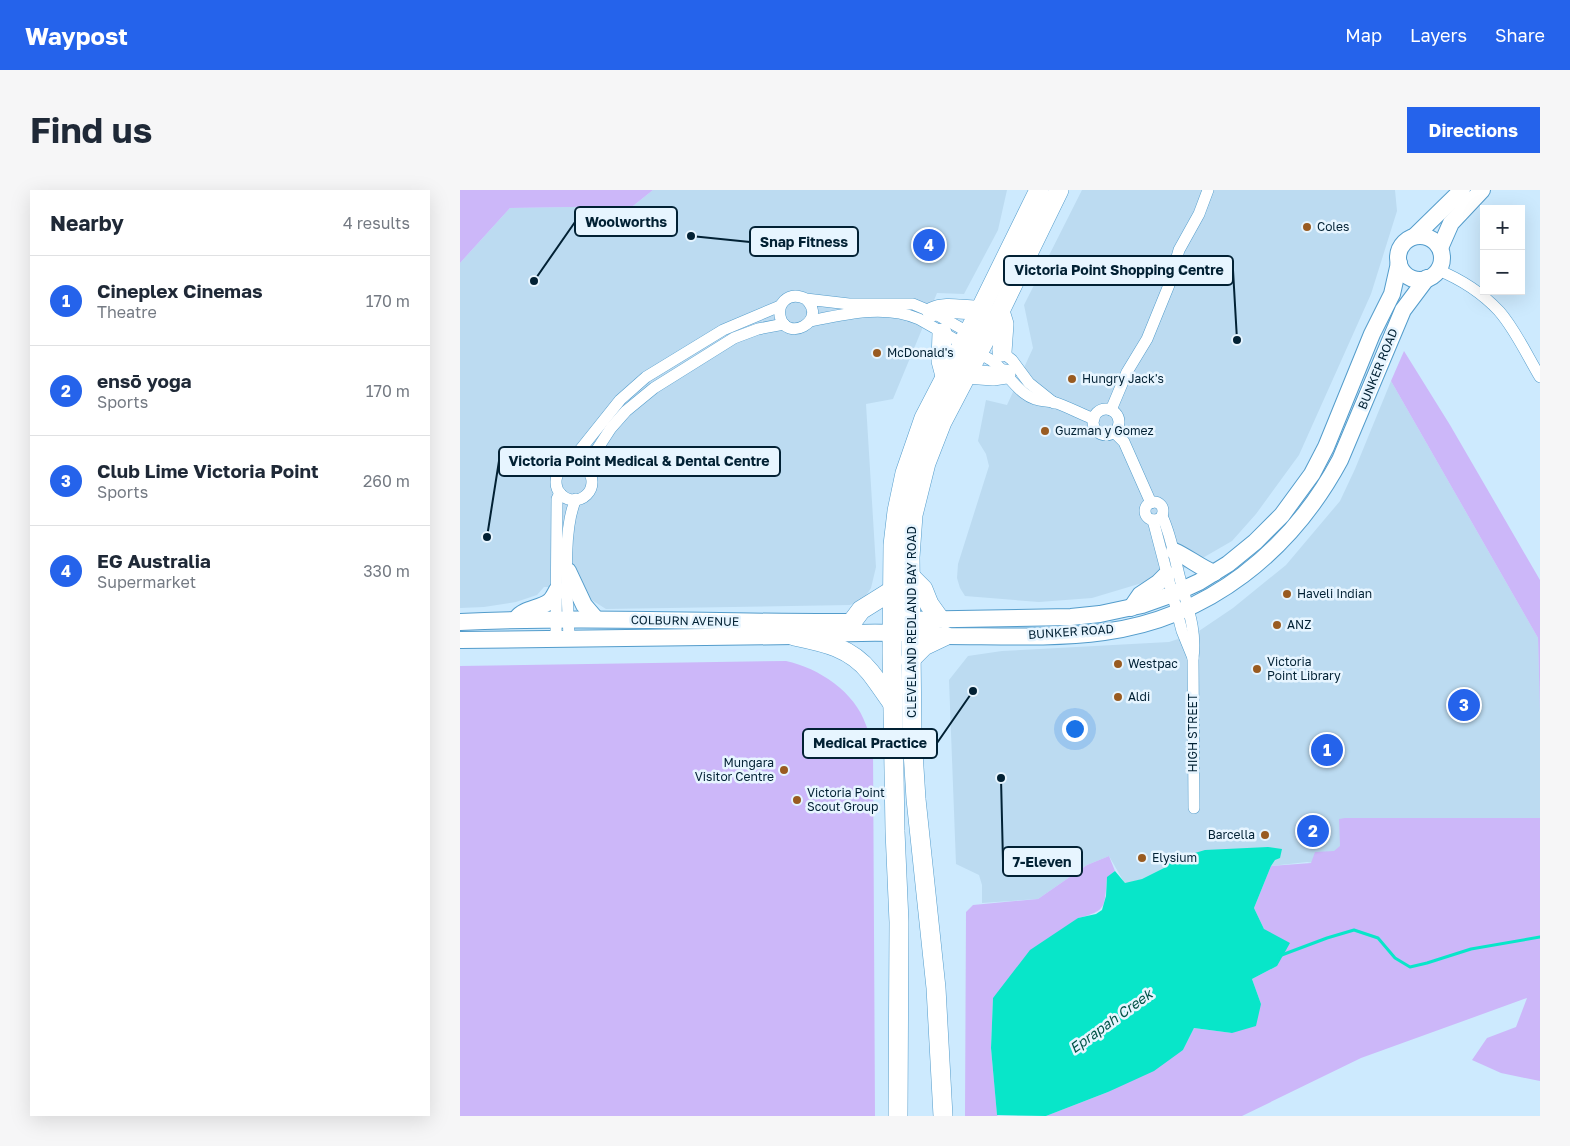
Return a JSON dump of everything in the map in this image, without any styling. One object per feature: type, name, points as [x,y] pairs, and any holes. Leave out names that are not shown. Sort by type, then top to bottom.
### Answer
[{"type":"highway","name":"CLEVELAND REDLAND BAY ROAD","points":[[898,1116],[899,922],[895,832],[893,704],[901,627],[910,576],[910,541],[913,515],[922,474],[942,422],[966,374],[980,310],[1039,190]]},
{"type":"highway","name":"CLEVELAND REDLAND BAY ROAD","points":[[943,1116],[936,988],[912,736],[910,660],[893,590],[893,545],[900,493],[918,434],[946,376],[1000,311],[1059,190]]},
{"type":"highway","points":[[932,312],[941,307],[968,311],[980,310]]},
{"type":"highway","points":[[1000,311],[1004,324],[1002,352]]},
{"type":"highway","points":[[942,333],[941,361],[946,376]]},
{"type":"highway","points":[[966,374],[993,376],[1006,374]]},
{"type":"highway","points":[[910,576],[923,589],[929,604],[939,618]]},
{"type":"highway","points":[[852,622],[861,610],[893,590]]},
{"type":"highway","points":[[794,636],[832,644],[847,652],[864,665],[893,704]]},
{"type":"highway","points":[[910,660],[924,646],[945,636]]},
{"type":"main road","points":[[1415,236],[1452,196],[1462,190]]},
{"type":"main road","points":[[1440,248],[1451,223],[1482,190]]},
{"type":"main road","points":[[1415,236],[1429,238],[1435,242],[1440,248],[1442,260],[1432,274],[1413,278],[1402,270],[1398,258],[1401,246],[1409,238],[1415,236]]},
{"type":"main road","name":"BUNKER ROAD","points":[[901,627],[939,618],[1077,616],[1132,608],[1178,592],[1214,573],[1242,553],[1270,528],[1293,502],[1312,474],[1326,448],[1372,334],[1392,294],[1399,263]]},
{"type":"main road","name":"BUNKER ROAD","points":[[901,627],[945,636],[1063,635],[1105,632],[1137,625],[1183,610],[1217,592],[1246,573],[1275,548],[1301,521],[1330,479],[1340,460],[1403,310],[1432,274]]},
{"type":"main road","points":[[1174,550],[1214,573]]},
{"type":"main road","points":[[568,571],[584,605],[596,619]]},
{"type":"main road","points":[[1132,608],[1140,595],[1158,583],[1167,574]]},
{"type":"main road","points":[[516,620],[520,613],[540,607],[551,600],[557,590]]},
{"type":"main road","name":"COLBURN AVENUE","points":[[460,622],[596,619],[762,623],[852,622],[901,627]]},
{"type":"main road","name":"COLBURN AVENUE","points":[[460,640],[794,636],[901,627]]},
{"type":"street","points":[[1111,410],[1127,372],[1146,339],[1169,285],[1179,250],[1199,214],[1208,190]]},
{"type":"street","points":[[1432,274],[1471,288],[1499,311],[1538,371]]},
{"type":"street","points":[[571,465],[576,455],[620,400],[646,377],[723,330],[780,306],[788,298],[794,296],[849,304],[908,304],[919,306],[932,312],[973,342],[1028,396],[1038,401],[1054,402]]},
{"type":"street","points":[[780,306],[780,316],[784,324],[793,329],[798,329],[807,325],[810,321],[812,311],[806,299]]},
{"type":"street","points":[[810,321],[854,312],[897,312],[920,319],[942,333],[1002,352],[1012,360],[1029,383],[1054,402],[1094,419]]},
{"type":"street","points":[[589,473],[581,466],[566,466],[558,474],[556,484],[560,493],[567,498],[576,499],[588,492],[591,482],[589,473],[596,451],[626,411],[654,388],[734,338],[758,329],[784,324]]},
{"type":"street","points":[[1102,410],[1111,410],[1118,416],[1119,420],[1114,432],[1107,435],[1099,432],[1094,426],[1094,419],[1095,415],[1102,410]]},
{"type":"street","points":[[1114,432],[1124,442],[1150,504],[1156,503],[1161,506],[1163,511],[1157,518]]},
{"type":"street","points":[[560,493],[557,499],[557,590],[562,619]]},
{"type":"street","points":[[562,639],[562,619],[568,571],[569,520],[576,499]]},
{"type":"street","points":[[1157,518],[1168,529],[1174,550],[1178,592]]},
{"type":"street","points":[[1157,518],[1167,574],[1178,592]]},
{"type":"street","name":"HIGH STREET","points":[[1178,592],[1183,610],[1184,638],[1193,658],[1194,808]]},
{"type":"shaded area","points":[[460,190],[653,190],[633,206],[510,208],[460,263]]},
{"type":"shaded area","points":[[653,190],[1007,190],[998,230],[964,294],[937,293],[893,399],[866,404],[876,567],[871,588],[863,600],[850,605],[606,609],[590,599],[584,587],[544,587],[537,595],[516,602],[484,607],[460,608],[460,263],[510,208],[633,206]]},
{"type":"shaded area","points":[[1082,190],[1395,190],[1397,211],[1371,294],[1299,455],[1256,514],[1232,541],[1187,567],[1092,598],[1039,602],[965,596],[957,578],[958,564],[989,466],[986,454],[978,441],[986,400],[1007,405],[1033,348],[1024,305]]},
{"type":"shaded area","points":[[1404,351],[1450,425],[1540,580],[1540,713],[1538,638],[1391,381]]},
{"type":"shaded area","points":[[1391,381],[1538,638],[1540,867],[1320,864],[1307,862],[1271,866],[1166,867],[1142,879],[1125,884],[1109,856],[1087,865],[1038,899],[982,903],[982,885],[979,875],[956,864],[949,680],[968,656],[1002,651],[1169,642],[1196,633],[1233,608],[1286,565],[1340,501]]},
{"type":"shaded area","points":[[786,661],[811,669],[845,692],[861,713],[873,747],[875,1116],[460,1116],[460,666]]},
{"type":"shaded area","points":[[1540,818],[1540,1081],[1501,1073],[1472,1060],[1487,1038],[1516,1027],[1527,998],[1361,1058],[1242,1116],[1046,1116],[1108,1092],[1183,1050],[1194,1028],[1232,1033],[1261,1004],[1252,979],[1277,966],[1264,929],[1254,908],[1271,866],[1311,863],[1315,852],[1334,851],[1340,846],[1339,819]]},
{"type":"shaded area","points":[[1109,856],[1115,871],[1107,878],[1103,906],[1100,910],[1078,918],[993,998],[991,1048],[998,1116],[965,1116],[966,912],[973,905],[1038,899],[1087,865]]},
{"type":"water","points":[[1268,847],[1282,849],[1280,858],[1275,860],[1271,866],[1254,908],[1264,929],[1290,943],[1277,966],[1252,979],[1261,1004],[1256,1026],[1232,1033],[1194,1028],[1183,1050],[1154,1071],[1108,1092],[1046,1116],[997,1115],[991,1048],[993,998],[1030,950],[1078,918],[1096,914],[1102,910],[1106,896],[1107,877],[1115,871],[1125,883],[1142,879],[1166,867],[1162,860],[1167,858],[1171,860],[1205,850]]},
{"type":"waterway","name":"Eprapah Creek","points":[[1279,956],[1354,930],[1378,938],[1395,958],[1410,967],[1471,949],[1540,937]]},
{"type":"place","name":"Coles","points":[[1307,227]]},
{"type":"place","name":"Snap Fitness","points":[[691,236]]},
{"type":"place","name":"EG Australia","points":[[929,245]]},
{"type":"place","name":"Woolworths","points":[[534,281]]},
{"type":"place","name":"Victoria Point Shopping Centre","points":[[1237,340]]},
{"type":"place","name":"McDonald's","points":[[877,353]]},
{"type":"place","name":"Hungry Jack's","points":[[1072,379]]},
{"type":"place","name":"Guzman y Gomez","points":[[1045,431]]},
{"type":"place","name":"Victoria Point Medical & Dental Centre","points":[[487,537]]},
{"type":"place","name":"Haveli Indian","points":[[1287,594]]},
{"type":"place","name":"ANZ","points":[[1277,625]]},
{"type":"place","name":"Westpac","points":[[1118,664]]},
{"type":"place","name":"Victoria Point Library","points":[[1257,669]]},
{"type":"place","name":"Medical Practice","points":[[973,691]]},
{"type":"place","name":"Aldi","points":[[1118,697]]},
{"type":"place","name":"Club Lime Victoria Point","points":[[1464,705]]},
{"type":"place","name":"Cineplex Cinemas","points":[[1327,750]]},
{"type":"place","name":"Mungara Visitor Centre","points":[[784,770]]},
{"type":"place","name":"7-Eleven","points":[[1001,778]]},
{"type":"place","name":"Victoria Point Scout Group","points":[[797,800]]},
{"type":"place","name":"ensō yoga","points":[[1313,831]]},
{"type":"place","name":"Barcella","points":[[1265,835]]},
{"type":"place","name":"Elysium","points":[[1142,858]]}]
